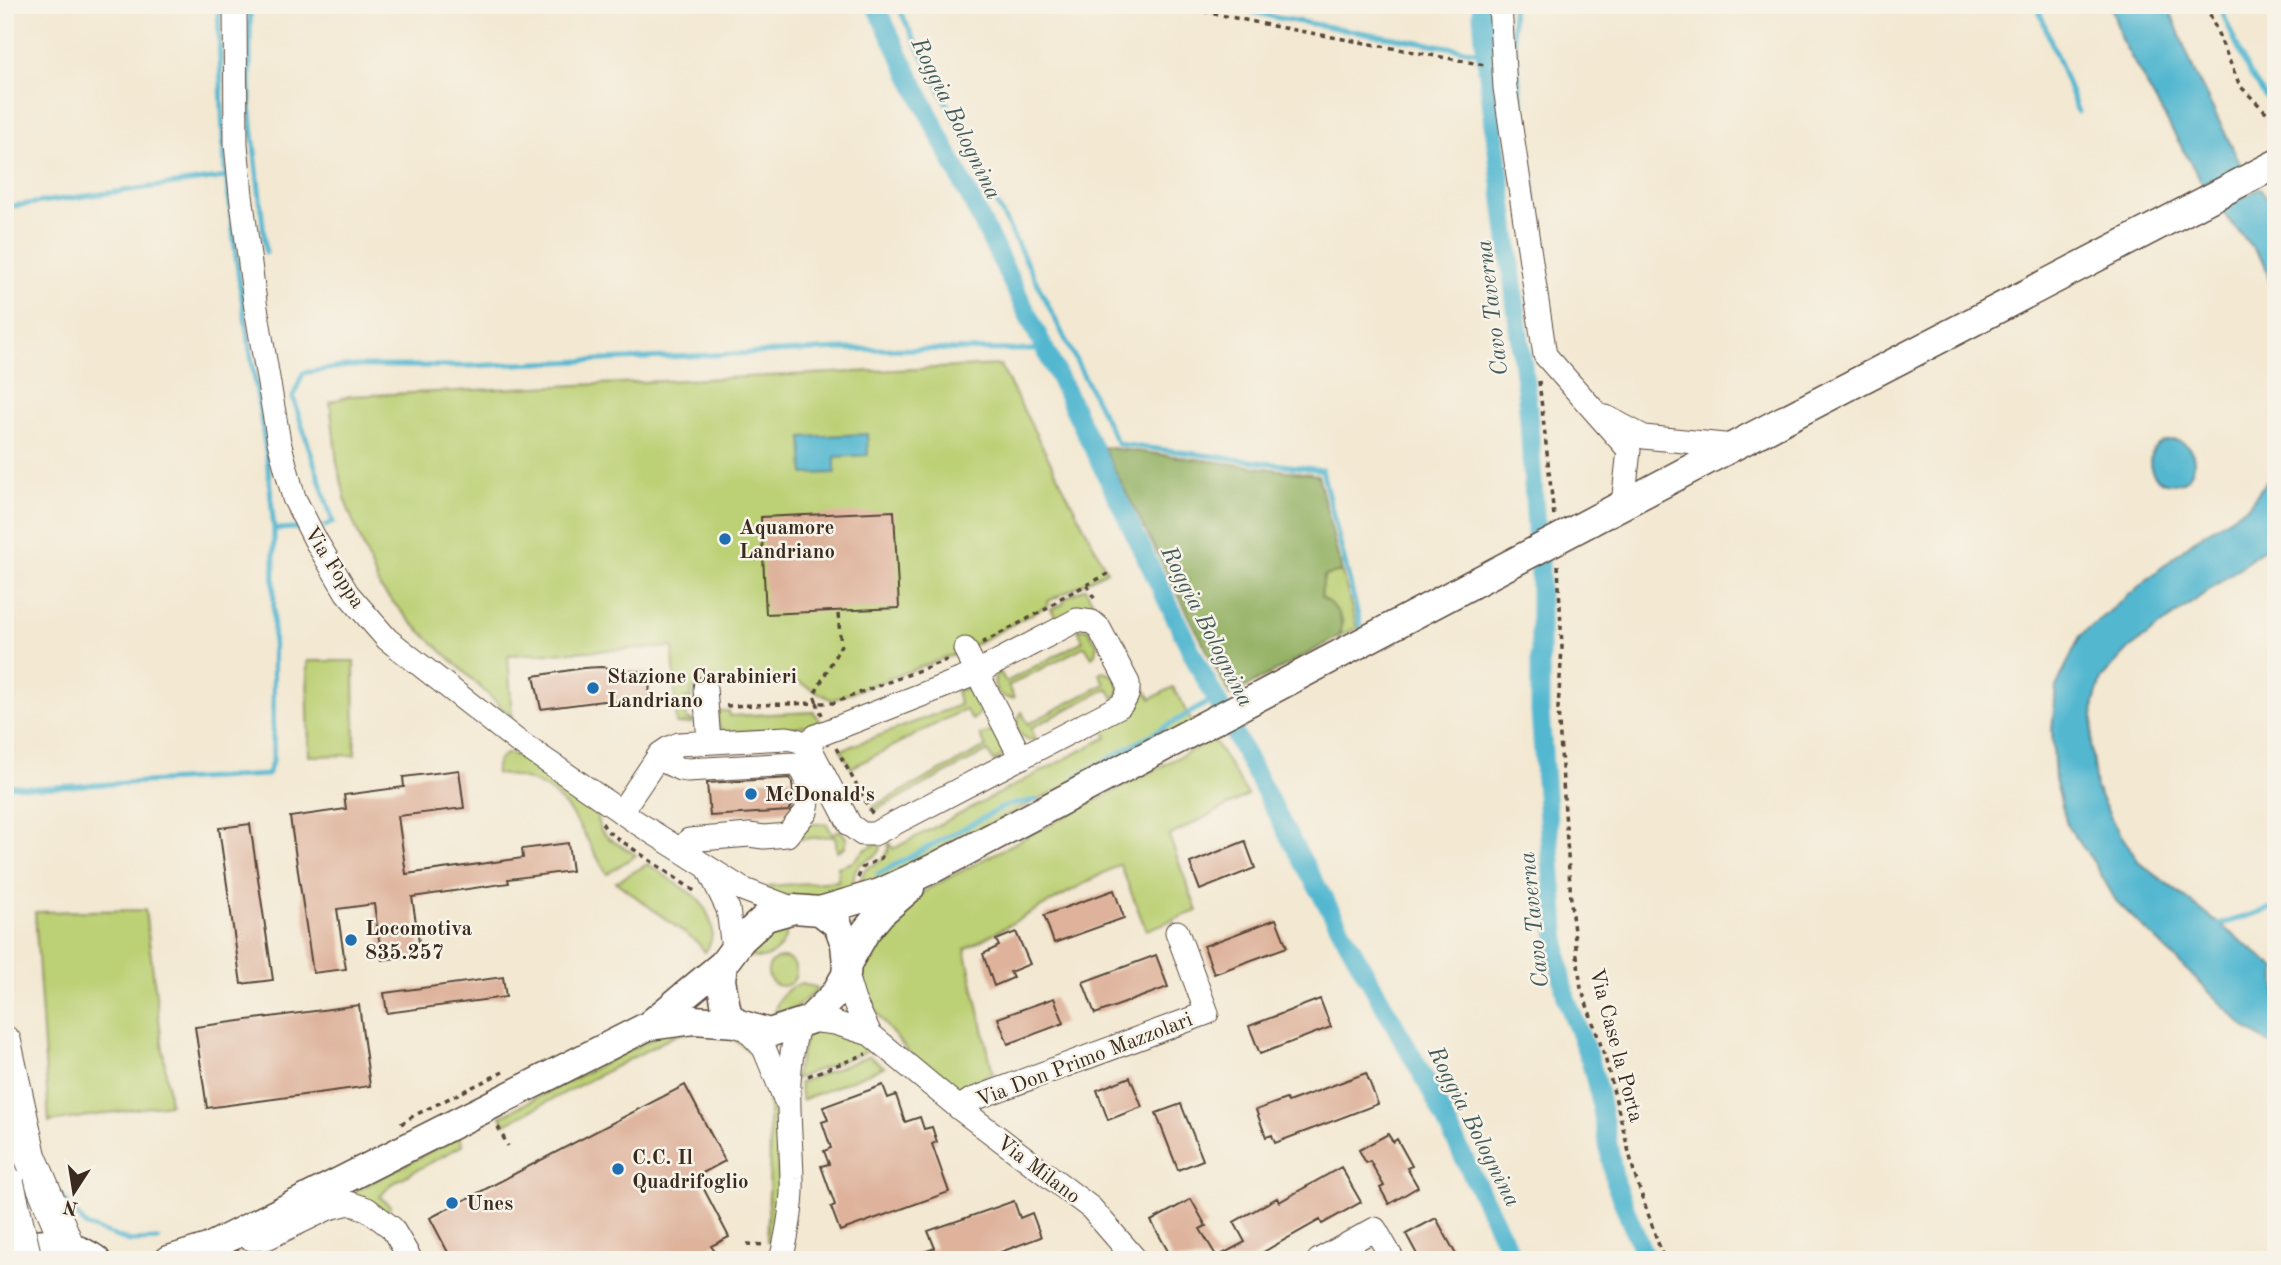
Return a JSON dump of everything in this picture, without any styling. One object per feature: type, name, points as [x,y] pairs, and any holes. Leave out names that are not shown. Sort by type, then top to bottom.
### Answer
[{"type":"highway","points":[[5,1042],[30,1156],[68,1246]]},
{"type":"highway","points":[[7,1177],[26,1260]]},
{"type":"main road","points":[[169,1260],[203,1254],[237,1232],[648,1026],[728,956],[766,917],[880,892],[934,868],[2276,163]]},
{"type":"main road","points":[[648,1026],[694,1020],[740,1025],[769,1033],[804,1022],[835,994],[866,931],[881,913],[934,868]]},
{"type":"main road","points":[[807,910],[838,925],[845,944],[847,970]]},
{"type":"main road","points":[[728,956],[721,980],[727,1013],[740,1025]]},
{"type":"main road","points":[[5,1253],[13,1248],[40,1243],[68,1246],[86,1252],[96,1260]]},
{"type":"street","name":"Via Foppa","points":[[235,5],[236,144],[241,195],[255,302],[279,442],[294,498],[347,593],[387,639],[508,734],[615,808],[742,889],[807,910]]},
{"type":"street","points":[[1500,5],[1505,88],[1545,355],[1629,450],[1623,504]]},
{"type":"street","points":[[1591,409],[1644,436],[1734,446]]},
{"type":"street","points":[[615,808],[657,758],[669,748],[679,744],[786,738],[796,739],[811,750],[850,825],[857,832],[869,835],[882,832],[1120,706],[1129,691],[1128,683],[1099,628],[1093,622],[1077,620],[977,673],[816,736],[805,744]]},
{"type":"street","points":[[965,649],[1021,758]]},
{"type":"street","points":[[705,688],[709,742]]},
{"type":"street","points":[[657,758],[687,770],[794,764],[806,775],[807,808],[787,835],[689,840]]},
{"type":"street","points":[[708,868],[728,909],[728,956]]},
{"type":"street","name":"Via Don Primo Mazzolari","points":[[958,1108],[971,1100],[1207,1013],[1177,932]]},
{"type":"street","name":"Via Milano","points":[[847,970],[854,1001],[877,1040]]},
{"type":"street","points":[[781,1260],[792,1182],[788,1094],[792,1045],[804,1022]]},
{"type":"street","name":"Via Milano","points":[[804,1022],[835,1023],[877,1040],[958,1108],[1091,1208],[1136,1260]]},
{"type":"street","points":[[740,1025],[764,1048],[788,1094]]},
{"type":"street","points":[[237,1232],[251,1239],[267,1238],[330,1208],[349,1203],[368,1209],[391,1228],[411,1260]]},
{"type":"street","points":[[1319,1260],[1375,1228],[1393,1260]]},
{"type":"path","points":[[1174,5],[1278,27],[1504,68]]},
{"type":"path","points":[[2206,5],[2241,86],[2276,122]]},
{"type":"path","name":"Via Case la Porta","points":[[1545,355],[1538,371],[1556,540],[1562,648],[1558,708],[1572,915],[1581,988],[1605,1057],[1635,1175],[1664,1260]]},
{"type":"path","points":[[817,703],[814,695],[841,645],[838,614]]},
{"type":"path","points":[[615,808],[602,819],[603,828],[699,894]]},
{"type":"path","points":[[788,1094],[877,1040]]},
{"type":"path","points":[[397,1128],[413,1116],[507,1070]]},
{"type":"green space","name":"Aquamore Landriano","points":[[1000,365],[1107,571],[958,653],[832,700],[800,683],[692,689],[692,698],[685,699],[687,720],[693,720],[693,723],[676,724],[673,647],[508,655],[512,717],[411,622],[380,588],[347,506],[337,463],[330,402],[349,396]]},
{"type":"green space","points":[[1103,447],[1318,475],[1342,572],[1324,576],[1321,596],[1332,605],[1340,617],[1340,636],[1230,696]]},
{"type":"green space","points":[[1342,572],[1357,628],[1340,636],[1343,621],[1321,596],[1324,576]]},
{"type":"green space","points":[[1085,588],[1100,615],[1058,621],[1051,609]]},
{"type":"green space","points":[[1078,629],[1087,629],[1097,644],[1092,657],[1085,646],[1008,686],[1014,698],[1003,696],[996,690],[995,680],[999,670],[1006,682],[1083,641]]},
{"type":"green space","points":[[307,661],[354,661],[355,755],[309,756]]},
{"type":"green space","points":[[1103,671],[1114,676],[1120,688],[1115,700],[1108,688],[1031,728],[1036,740],[1021,735],[1018,722],[1022,712],[1028,724],[1105,684],[1099,673]]},
{"type":"green space","points":[[1137,675],[1151,699],[1173,687],[1193,724],[950,843],[922,866],[862,891],[861,878],[865,870],[885,857],[889,842],[893,849],[1107,737],[1101,725]]},
{"type":"green space","points":[[967,688],[978,694],[984,707],[972,720],[965,709],[851,768],[841,750],[960,705],[956,691]]},
{"type":"green space","points":[[717,711],[729,711],[729,716],[814,712],[821,723],[786,729],[725,732],[719,727]]},
{"type":"green space","points":[[997,733],[1006,748],[1004,754],[994,762],[988,751],[874,811],[872,807],[986,747],[980,735]]},
{"type":"green space","points":[[1213,739],[1248,795],[1169,836],[1197,911],[1146,930],[1120,864],[965,949],[993,1073],[958,1089],[913,1057],[886,1026],[871,1003],[862,978],[868,952],[901,907],[931,887]]},
{"type":"green space","points":[[506,754],[520,757],[597,811],[598,825],[602,831],[636,855],[607,874],[576,821],[553,794],[538,784],[519,777],[496,774],[497,762]]},
{"type":"green space","points":[[805,824],[827,824],[832,834],[840,830],[847,839],[845,847],[837,851],[835,836],[790,840]]},
{"type":"green space","points":[[881,842],[879,852],[855,871],[854,890],[812,896],[769,893],[769,886],[838,881],[838,867],[853,862],[864,850]]},
{"type":"green space","points":[[648,864],[696,897],[705,909],[712,931],[705,952],[698,943],[616,882]]},
{"type":"green space","points":[[145,910],[170,1104],[49,1122],[35,912]]},
{"type":"green space","points":[[785,928],[783,942],[774,953],[762,958],[747,955],[762,937]]},
{"type":"green space","points":[[782,958],[792,962],[796,972],[792,982],[782,986],[772,982],[768,972],[772,962]]},
{"type":"green space","points":[[801,984],[816,987],[817,990],[795,1008],[775,1013],[783,994]]},
{"type":"green space","points":[[821,1028],[863,1043],[870,1050],[794,1079],[807,1034]]},
{"type":"green space","points":[[723,1029],[756,1046],[773,1088],[778,1187],[772,1242],[767,1241],[770,1148],[767,1088],[757,1062],[745,1048],[729,1037],[711,1031],[678,1034],[505,1124],[501,1116],[663,1033]]},
{"type":"green space","points":[[869,1056],[884,1067],[802,1100],[799,1083]]},
{"type":"green space","points":[[459,1136],[463,1145],[391,1184],[380,1197],[391,1206],[384,1215],[352,1193]]},
{"type":"water","points":[[2111,5],[2168,5],[2194,71],[2241,165],[2203,185],[2121,39]]},
{"type":"water","points":[[2260,188],[2276,211],[2276,303],[2264,262],[2221,210]]},
{"type":"water","points":[[867,434],[868,455],[835,457],[835,473],[804,474],[802,437]]},
{"type":"water","points":[[2172,440],[2187,447],[2194,462],[2187,477],[2172,484],[2157,477],[2150,462],[2157,447]]},
{"type":"water","points":[[2276,469],[2276,536],[2266,548],[2129,649],[2101,679],[2094,703],[2091,748],[2096,788],[2115,826],[2139,862],[2276,968],[2276,1048],[2246,1028],[2116,901],[2095,864],[2067,825],[2055,779],[2052,731],[2056,687],[2080,636],[2193,541],[2248,506]]},
{"type":"building","points":[[894,511],[899,608],[766,614],[761,517]]},
{"type":"building","name":"Stazione Carabinieri Landriano","points":[[601,667],[651,673],[648,704],[603,701],[541,709],[534,676]]},
{"type":"building","points":[[459,770],[464,808],[398,816],[406,874],[523,858],[522,849],[568,843],[572,871],[508,879],[509,883],[412,897],[421,955],[382,960],[374,904],[337,909],[346,969],[313,973],[290,817],[346,809],[344,795],[404,787],[403,777]]},
{"type":"building","name":"McDonald's","points":[[790,778],[794,802],[789,811],[710,816],[707,783]]},
{"type":"building","points":[[250,824],[273,980],[241,984],[219,828]]},
{"type":"building","points":[[1245,841],[1255,868],[1200,890],[1190,863]]},
{"type":"building","points":[[1114,890],[1124,918],[1054,943],[1044,915]]},
{"type":"building","points":[[1276,919],[1287,947],[1214,974],[1204,946]]},
{"type":"building","points":[[1016,932],[1030,964],[1010,972],[1013,978],[994,986],[983,954],[999,946],[996,940]]},
{"type":"building","points":[[1156,955],[1168,987],[1095,1014],[1083,982]]},
{"type":"building","points":[[503,977],[506,997],[387,1013],[384,993]]},
{"type":"building","points":[[1054,998],[1064,1023],[1008,1044],[998,1018]]},
{"type":"building","points":[[1320,999],[1331,1027],[1260,1054],[1249,1026]]},
{"type":"building","points":[[359,1005],[370,1086],[207,1108],[195,1027]]},
{"type":"building","points":[[1366,1073],[1378,1104],[1275,1143],[1272,1135],[1266,1137],[1256,1110],[1286,1099],[1288,1102]]},
{"type":"building","points":[[1130,1077],[1142,1107],[1108,1120],[1097,1090]]},
{"type":"building","name":"C.C. Il Quadrifoglio","points":[[685,1085],[725,1161],[697,1176],[729,1237],[711,1246],[721,1260],[452,1260],[430,1218]]},
{"type":"building","points":[[883,1085],[888,1098],[896,1095],[905,1122],[920,1117],[924,1129],[932,1127],[937,1142],[932,1144],[949,1192],[840,1231],[831,1207],[835,1205],[821,1166],[829,1164],[824,1151],[831,1148],[822,1122],[828,1120],[823,1107]]},
{"type":"building","points":[[1181,1104],[1203,1160],[1178,1170],[1156,1113]]},
{"type":"building","points":[[1388,1134],[1393,1142],[1397,1139],[1412,1166],[1407,1168],[1418,1187],[1389,1204],[1380,1188],[1384,1186],[1370,1161],[1366,1163],[1359,1150]]},
{"type":"building","points":[[1341,1167],[1361,1202],[1322,1224],[1320,1220],[1249,1260],[1173,1260],[1151,1221],[1191,1199],[1206,1226],[1200,1229],[1217,1257],[1245,1242],[1234,1222],[1277,1198],[1279,1202]]},
{"type":"building","points":[[1014,1201],[1020,1218],[1032,1213],[1041,1237],[979,1260],[908,1260],[935,1248],[928,1231]]},
{"type":"building","points":[[1436,1218],[1459,1260],[1420,1260],[1406,1234]]},
{"type":"waterway","points":[[5,785],[39,788],[267,775],[273,760],[274,529],[267,457],[239,279],[224,160],[218,5]]},
{"type":"waterway","points":[[250,5],[250,107],[266,253]]},
{"type":"waterway","name":"Roggia Bolognina","points":[[875,5],[1199,667],[1287,833],[1426,1081],[1514,1260]]},
{"type":"waterway","points":[[897,5],[1118,444],[1322,470],[1361,628]]},
{"type":"waterway","points":[[1225,5],[1278,18],[1497,54]]},
{"type":"waterway","name":"Cavo Taverna","points":[[1481,5],[1486,61]]},
{"type":"waterway","points":[[1512,5],[1513,33],[1541,252]]},
{"type":"waterway","points":[[2037,5],[2078,112]]},
{"type":"waterway","points":[[2219,5],[2249,73],[2276,109]]},
{"type":"waterway","name":"Cavo Taverna","points":[[1487,67],[1528,408],[1537,543]]},
{"type":"waterway","points":[[5,207],[226,177]]},
{"type":"waterway","points":[[325,526],[333,522],[293,397],[303,373],[347,366],[470,366],[843,349],[1045,350]]},
{"type":"waterway","points":[[274,529],[302,528]]},
{"type":"waterway","name":"Cavo Taverna","points":[[1540,563],[1540,712],[1558,956],[1566,998],[1590,1060],[1599,1094],[1615,1183],[1646,1260]]},
{"type":"waterway","points":[[1075,778],[1216,698]]},
{"type":"waterway","points":[[878,874],[1007,805],[1036,800]]},
{"type":"waterway","points":[[2212,927],[2276,907]]},
{"type":"waterway","points":[[62,1196],[86,1226],[129,1241],[158,1240]]},
{"type":"place","name":"Aquamore Landriano","points":[[725,539]]},
{"type":"place","name":"Stazione Carabinieri Landriano","points":[[593,688]]},
{"type":"place","name":"McDonald's","points":[[751,794]]},
{"type":"place","name":"Locomotiva 835.257","points":[[351,940]]},
{"type":"place","name":"C.C. Il Quadrifoglio","points":[[618,1169]]},
{"type":"place","name":"Unes","points":[[452,1203]]}]
